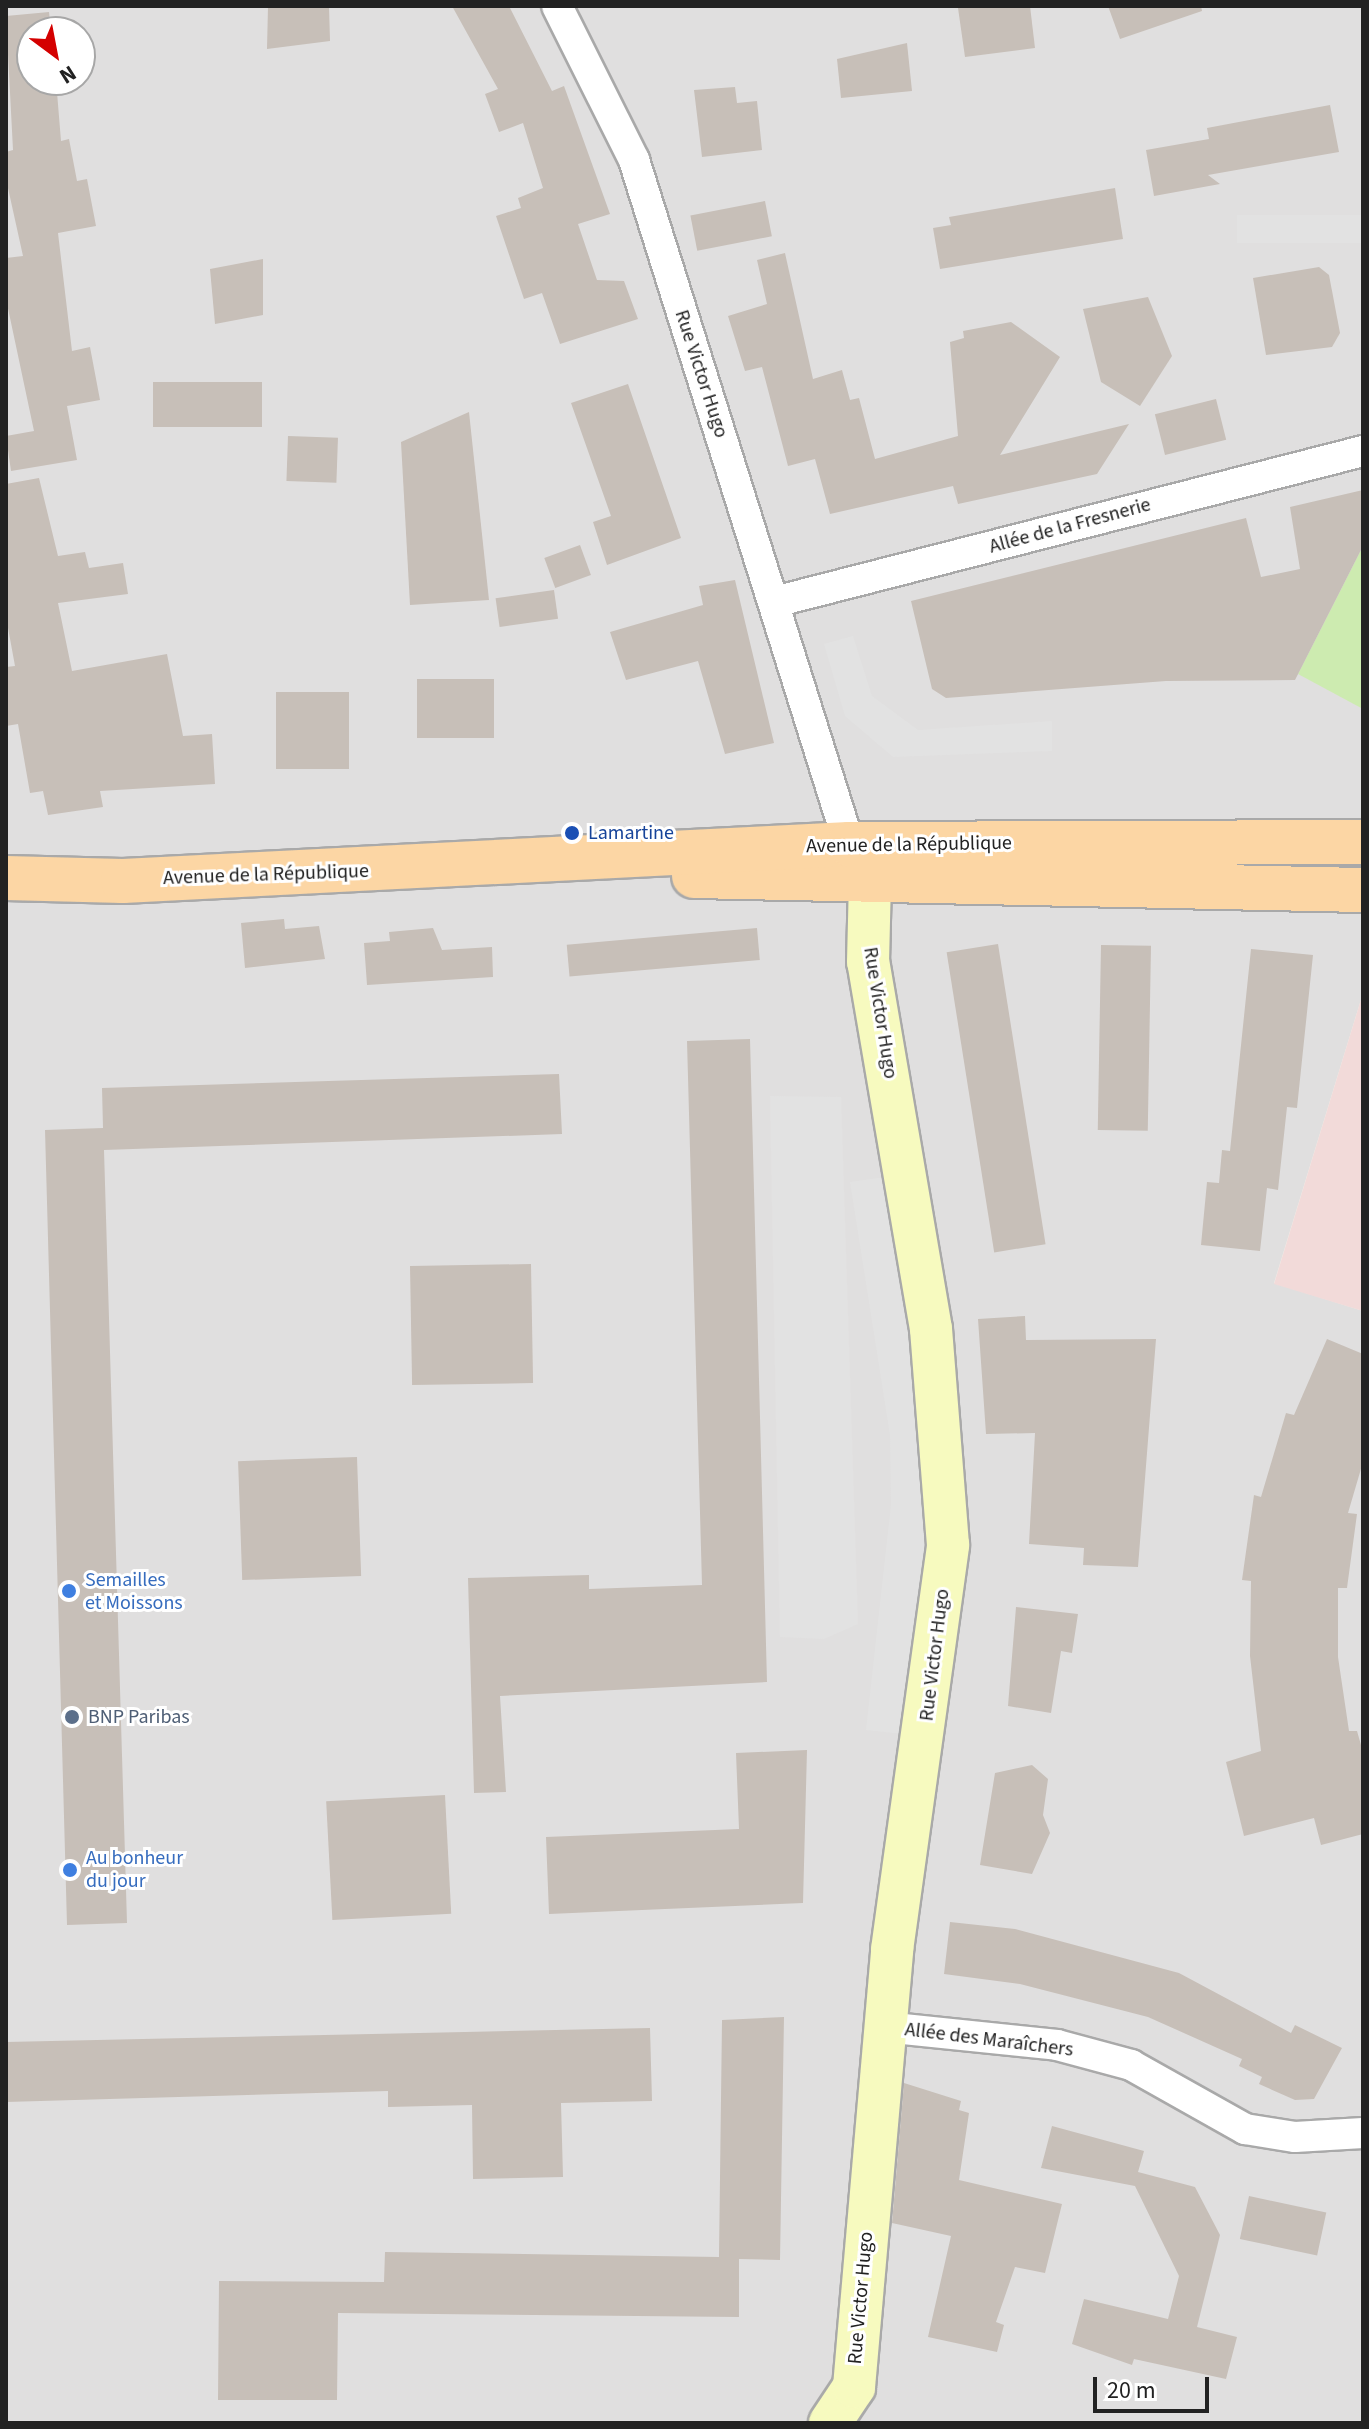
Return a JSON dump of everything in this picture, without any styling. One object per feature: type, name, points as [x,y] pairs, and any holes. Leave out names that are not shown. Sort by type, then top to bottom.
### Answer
[{"type":"main road","name":"Avenue de la République","points":[[6,878],[123,881],[456,867],[860,863],[1363,842]]},
{"type":"main road","name":"Avenue de la République","points":[[860,863],[1363,890]]},
{"type":"main road","name":"Avenue de la République","points":[[6,908],[123,881]]},
{"type":"street","name":"Rue Victor Hugo","points":[[557,6],[634,160],[860,863],[868,962],[931,1329],[948,1545],[884,2027],[854,2387],[830,2423]]},
{"type":"street","name":"Allée de la Fresnerie","points":[[778,601],[1363,451]]},
{"type":"street","name":"Allée des Maraîchers","points":[[884,2027],[1057,2045],[1116,2061],[1245,2129],[1295,2137],[1363,2133]]},
{"type":"shaded area","points":[[6,6],[1363,6],[1363,993],[1274,1283],[1363,1311],[1363,2423],[6,2423]]},
{"type":"shaded area","points":[[1237,215],[1363,215],[1363,243],[1237,243]]},
{"type":"shaded area","points":[[853,636],[872,696],[918,730],[1052,721],[1052,751],[893,757],[845,716],[824,644]]},
{"type":"shaded area","points":[[1363,993],[1363,1311],[1274,1284]]},
{"type":"shaded area","points":[[770,1096],[841,1097],[858,1624],[824,1639],[780,1637]]},
{"type":"shaded area","points":[[885,1177],[926,1426],[928,1525],[904,1734],[866,1730],[891,1505],[890,1435],[850,1182]]},
{"type":"green space","points":[[1363,546],[1363,709],[1298,674]]},
{"type":"building","points":[[268,6],[329,6],[330,41],[267,49]]},
{"type":"building","points":[[452,6],[509,6],[552,91],[564,86],[610,214],[578,224],[597,280],[624,281],[638,319],[560,344],[542,293],[524,299],[496,216],[521,208],[518,198],[543,188],[523,123],[499,132],[485,94],[498,89]]},
{"type":"building","points":[[1030,6],[1035,48],[965,57],[958,8]]},
{"type":"building","points":[[1108,6],[1201,6],[1202,11],[1120,39]]},
{"type":"building","points":[[49,12],[49,16],[16,16],[16,96],[57,96],[61,141],[69,139],[77,181],[87,179],[96,226],[58,233],[72,351],[90,347],[100,400],[67,406],[77,460],[11,471],[6,436],[34,431],[6,299],[6,258],[23,256],[6,179],[6,152],[13,150],[6,16]]},
{"type":"building","points":[[907,43],[912,91],[841,98],[837,59]]},
{"type":"building","points":[[735,87],[737,103],[757,101],[762,150],[702,157],[694,90]]},
{"type":"building","points":[[1330,105],[1339,152],[1208,175],[1220,184],[1154,196],[1146,150],[1209,139],[1207,128]]},
{"type":"building","points":[[1115,188],[1123,239],[940,269],[933,228],[951,225],[949,217]]},
{"type":"building","points":[[765,201],[772,236],[697,251],[690,216]]},
{"type":"building","points":[[785,253],[813,379],[842,370],[850,400],[859,398],[875,459],[958,436],[950,342],[964,338],[963,331],[1011,322],[1060,357],[1000,455],[1129,424],[1097,474],[958,504],[953,486],[830,514],[815,459],[788,466],[762,367],[745,371],[728,316],[767,304],[757,260]]},
{"type":"building","points":[[263,259],[263,315],[215,324],[210,269]]},
{"type":"building","points":[[1319,267],[1329,275],[1340,333],[1332,347],[1266,355],[1253,278]]},
{"type":"building","points":[[1148,297],[1172,356],[1140,406],[1101,382],[1083,309]]},
{"type":"building","points":[[153,382],[262,382],[262,427],[153,427]]},
{"type":"building","points":[[628,384],[681,538],[607,565],[593,522],[611,516],[571,403]]},
{"type":"building","points":[[1216,399],[1226,440],[1165,455],[1155,414]]},
{"type":"building","points":[[469,412],[489,600],[410,605],[401,442]]},
{"type":"building","points":[[288,436],[338,438],[336,483],[286,481]]},
{"type":"building","points":[[39,478],[58,556],[85,552],[89,568],[123,563],[128,594],[58,603],[72,671],[167,654],[183,736],[212,734],[215,784],[100,791],[103,807],[48,815],[43,791],[30,793],[18,724],[6,726],[6,667],[15,666],[6,617],[6,484]]},
{"type":"building","points":[[1363,490],[1363,546],[1295,680],[1166,681],[946,698],[932,689],[911,601],[1246,518],[1261,577],[1300,569],[1290,507]]},
{"type":"building","points":[[580,545],[591,575],[555,588],[544,558]]},
{"type":"building","points":[[735,580],[774,743],[725,754],[698,661],[626,680],[610,632],[703,605],[699,586]]},
{"type":"building","points":[[554,590],[558,619],[500,627],[496,598]]},
{"type":"building","points":[[417,679],[494,679],[494,738],[417,738]]},
{"type":"building","points":[[276,692],[349,692],[349,769],[276,769]]},
{"type":"building","points":[[284,919],[285,929],[319,926],[325,959],[245,968],[241,923]]},
{"type":"building","points":[[433,928],[442,950],[492,947],[493,977],[367,985],[364,943],[390,941],[389,932]]},
{"type":"building","points":[[757,928],[760,960],[570,977],[567,945]]},
{"type":"building","points":[[998,944],[1046,1244],[994,1252],[947,952]]},
{"type":"building","points":[[1101,945],[1151,946],[1148,1131],[1098,1130]]},
{"type":"building","points":[[1251,949],[1313,955],[1297,1108],[1287,1107],[1278,1190],[1267,1188],[1260,1251],[1201,1245],[1207,1182],[1219,1183],[1222,1150],[1230,1151]]},
{"type":"building","points":[[750,1039],[767,1682],[500,1696],[506,1792],[474,1793],[468,1578],[589,1575],[589,1589],[702,1585],[687,1041]]},
{"type":"building","points":[[559,1074],[562,1134],[104,1150],[127,1923],[67,1925],[45,1130],[103,1128],[102,1088]]},
{"type":"building","points":[[531,1264],[533,1383],[412,1385],[410,1266]]},
{"type":"building","points":[[1025,1316],[1026,1340],[1156,1339],[1138,1567],[1083,1565],[1084,1548],[1029,1544],[1035,1433],[986,1434],[978,1319]]},
{"type":"building","points":[[1327,1339],[1363,1354],[1363,1462],[1348,1513],[1357,1514],[1347,1588],[1338,1588],[1338,1657],[1349,1731],[1357,1731],[1363,1752],[1363,1834],[1321,1845],[1314,1818],[1244,1836],[1226,1762],[1261,1751],[1250,1656],[1251,1581],[1242,1580],[1254,1495],[1261,1497],[1286,1413],[1294,1415]]},
{"type":"building","points":[[357,1457],[361,1576],[242,1580],[238,1461]]},
{"type":"building","points":[[1016,1607],[1078,1614],[1072,1653],[1061,1651],[1051,1713],[1008,1706]]},
{"type":"building","points":[[807,1750],[803,1903],[549,1914],[546,1837],[739,1829],[736,1753]]},
{"type":"building","points":[[1032,1765],[1048,1779],[1043,1815],[1050,1833],[1032,1874],[980,1865],[995,1773]]},
{"type":"building","points":[[445,1795],[451,1914],[332,1920],[326,1801]]},
{"type":"building","points":[[950,1922],[1015,1929],[1179,1973],[1291,2033],[1295,2025],[1342,2048],[1314,2099],[1295,2100],[1259,2084],[1262,2077],[1239,2066],[1242,2059],[1148,2017],[1020,1984],[944,1974]]},
{"type":"building","points":[[784,2017],[780,2260],[739,2259],[739,2317],[338,2313],[337,2400],[218,2400],[219,2281],[384,2282],[385,2252],[719,2257],[722,2020]]},
{"type":"building","points":[[650,2028],[652,2101],[561,2103],[563,2177],[473,2179],[472,2105],[388,2107],[388,2091],[6,2102],[6,2042]]},
{"type":"building","points":[[904,2083],[961,2101],[959,2110],[969,2113],[959,2180],[1062,2204],[1045,2273],[1015,2267],[996,2322],[1004,2325],[997,2352],[928,2337],[951,2236],[892,2223]]},
{"type":"building","points":[[1052,2126],[1144,2151],[1138,2172],[1195,2187],[1220,2235],[1197,2327],[1237,2337],[1226,2379],[1134,2359],[1132,2365],[1072,2344],[1084,2299],[1168,2319],[1179,2276],[1135,2186],[1041,2168]]},
{"type":"building","points":[[1249,2196],[1326,2212],[1317,2255],[1240,2239]]},
{"type":"place","name":"Lamartine","points":[[572,833]]},
{"type":"place","name":"Semailles et Moissons","points":[[69,1591]]},
{"type":"place","name":"BNP Paribas","points":[[72,1717]]},
{"type":"place","name":"Au bonheur du jour","points":[[70,1870]]}]
